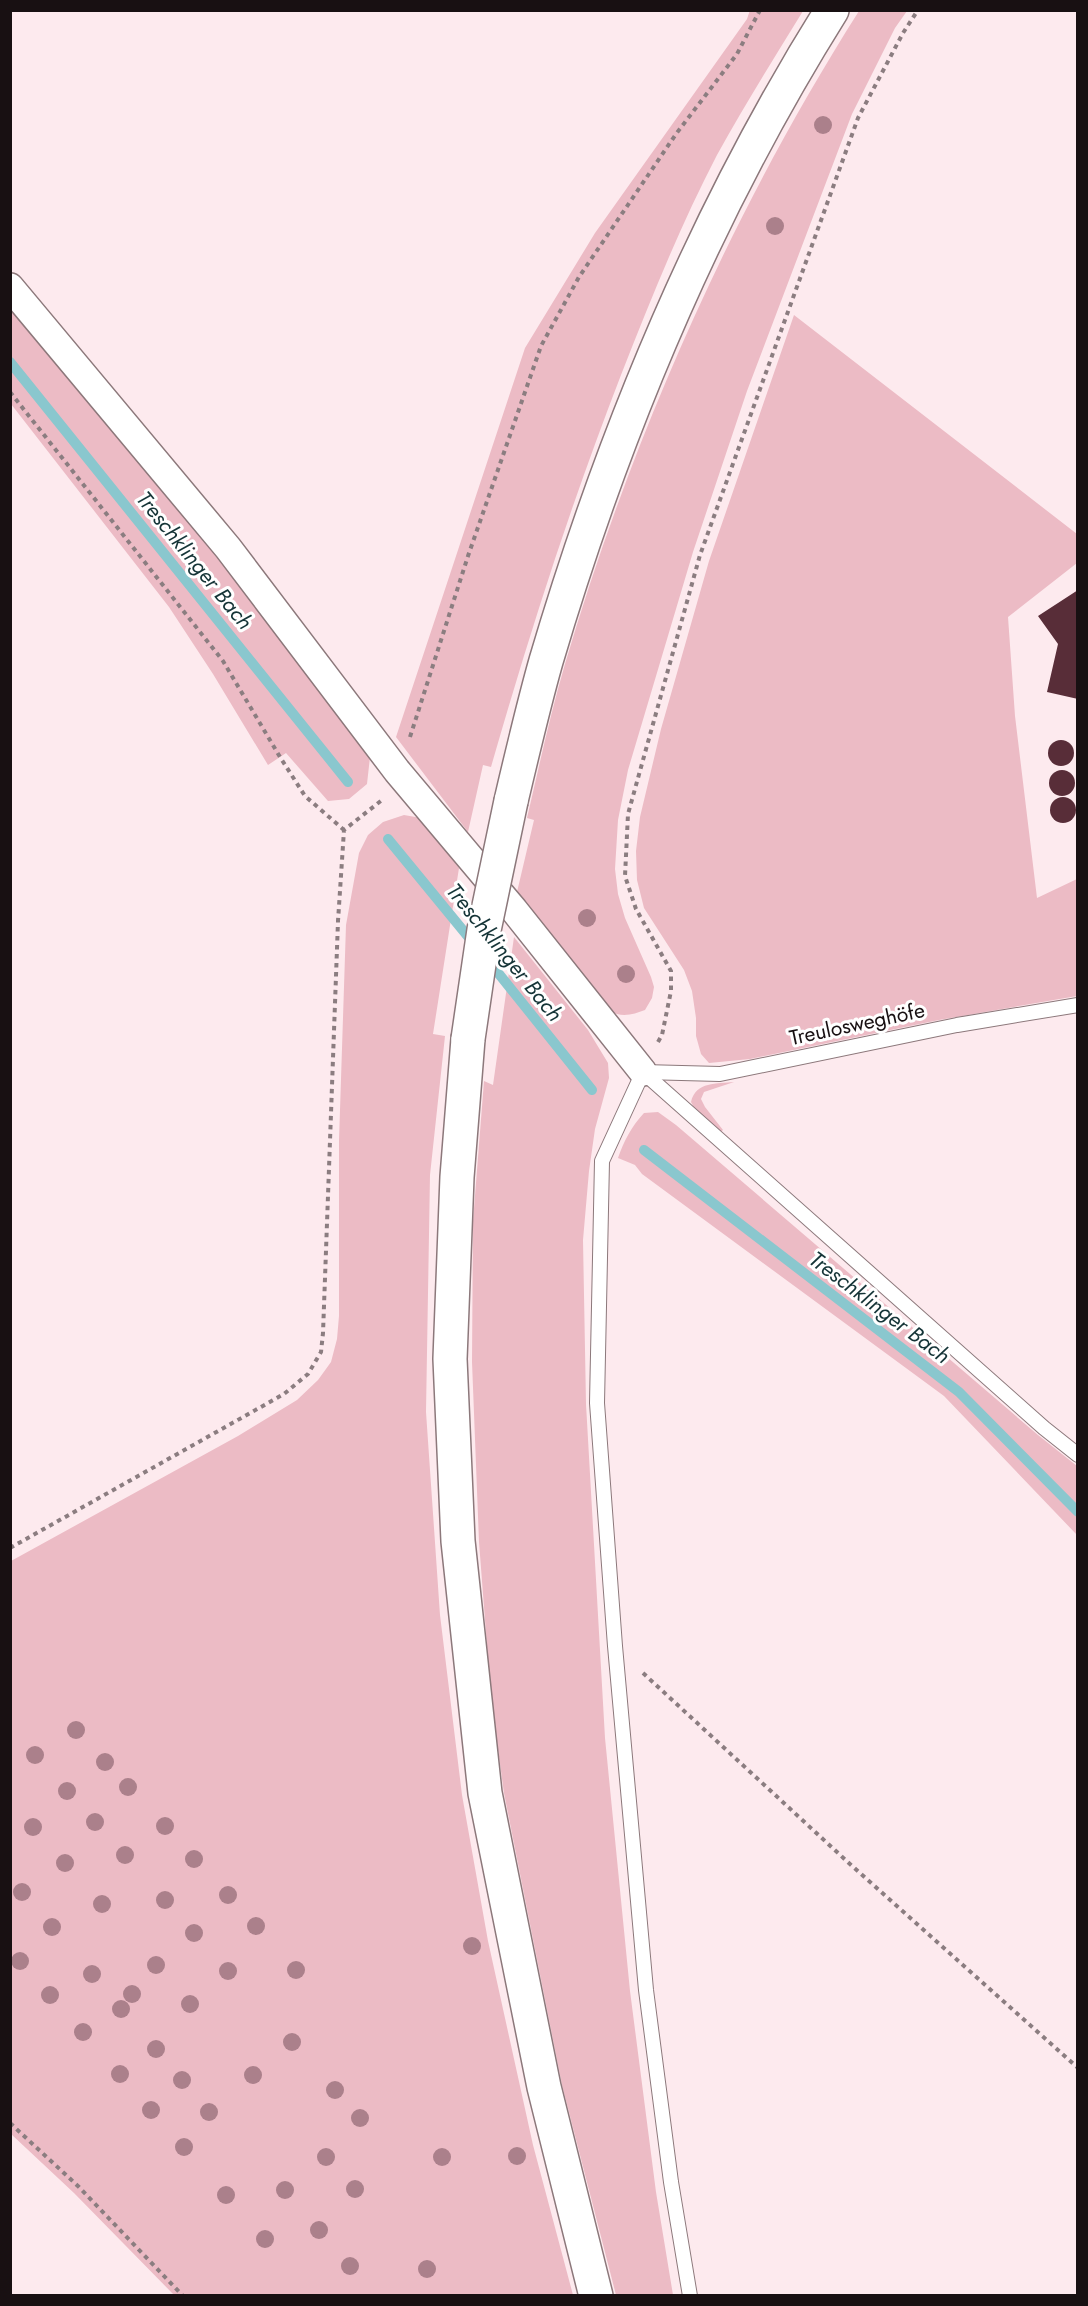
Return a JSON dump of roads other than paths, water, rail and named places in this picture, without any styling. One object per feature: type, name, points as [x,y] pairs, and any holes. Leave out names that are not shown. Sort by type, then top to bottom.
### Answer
[{"type":"main road","points":[[596,2295],[544,2087],[485,1793],[458,1541],[450,1359],[458,1177],[468,1040],[484,930],[511,801],[546,662],[622,436],[677,302],[744,165],[832,10]]},
{"type":"street","points":[[10,288],[228,548],[401,776],[514,910],[643,1072]]},
{"type":"lane","name":"Treulosweghöfe","points":[[643,1072],[720,1074],[957,1025],[1077,1005]]},
{"type":"lane","points":[[690,2295],[671,2182],[646,1990],[615,1646],[597,1403],[602,1161],[643,1072],[1077,1455]]},
{"type":"waterway","name":"Treschklinger Bach","points":[[10,362],[348,782]]},
{"type":"waterway","name":"Treschklinger Bach","points":[[388,839],[475,945]]},
{"type":"waterway","name":"Treschklinger Bach","points":[[487,959],[592,1090]]},
{"type":"waterway","name":"Treschklinger Bach","points":[[644,1150],[959,1392],[1078,1512]]}]
